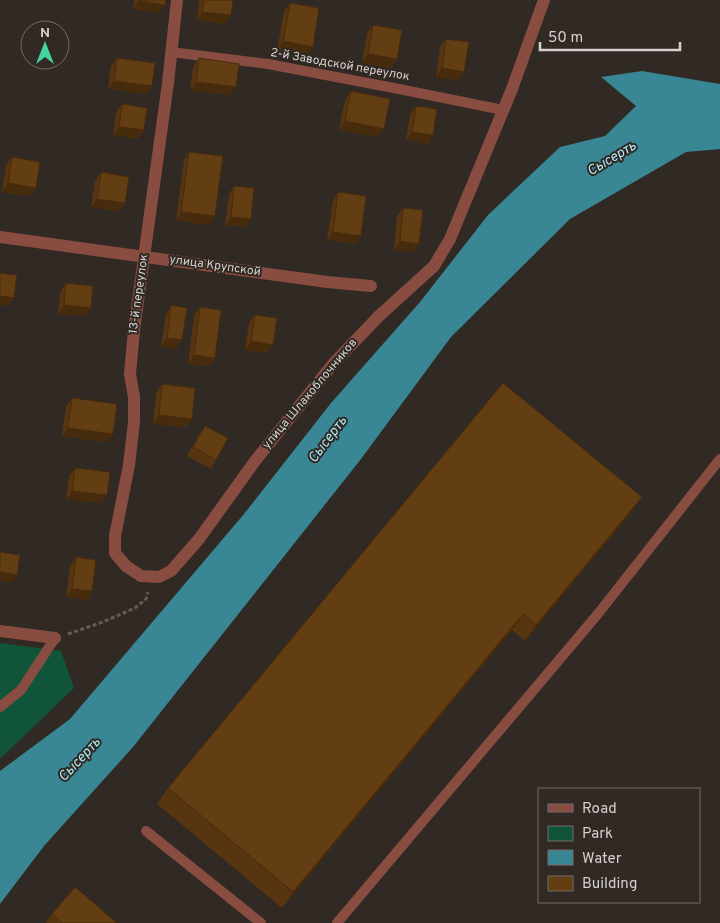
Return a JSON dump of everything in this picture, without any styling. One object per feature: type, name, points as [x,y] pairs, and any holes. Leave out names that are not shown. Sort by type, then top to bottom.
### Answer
[{"type":"street","name":"13-й переулок","points":[[147,577],[126,566],[115,553],[115,536],[129,465],[134,422],[134,397],[130,374],[134,330],[177,0]]},
{"type":"street","name":"улица Шлакоблочников","points":[[147,577],[159,577],[171,571],[199,539],[255,461],[333,364],[379,316],[434,266],[450,239],[503,110],[544,0]]},
{"type":"street","name":"улица Крупской","points":[[0,237],[326,282],[371,286]]},
{"type":"street","points":[[0,631],[56,638]]},
{"type":"lane","name":"2-й Заводской переулок","points":[[171,52],[268,64],[503,110]]},
{"type":"lane","points":[[338,923],[597,615],[720,460]]},
{"type":"lane","points":[[0,707],[21,690],[56,638]]},
{"type":"lane","points":[[146,831],[261,923]]},
{"type":"path","points":[[56,638],[80,631],[135,608],[146,598],[147,577]]},
{"type":"green space","points":[[0,643],[61,651],[74,688],[0,759]]},
{"type":"water","name":"Сысерть","points":[[642,71],[720,84],[720,149],[686,152],[570,219],[451,337],[361,459],[133,747],[44,846],[0,904],[0,771],[70,719],[244,514],[331,403],[420,302],[488,215],[560,147],[605,136],[636,106],[601,77]]},
{"type":"building","points":[[139,0],[166,0],[165,5]]},
{"type":"building","points":[[204,0],[233,0],[231,15],[202,12]]},
{"type":"building","points":[[290,3],[319,8],[313,47],[283,41]]},
{"type":"building","points":[[373,25],[402,30],[397,59],[368,54]]},
{"type":"building","points":[[446,39],[469,42],[464,72],[442,68]]},
{"type":"building","points":[[117,58],[155,63],[152,86],[114,81]]},
{"type":"building","points":[[199,58],[239,64],[236,87],[196,82]]},
{"type":"building","points":[[351,91],[390,99],[384,129],[345,121]]},
{"type":"building","points":[[122,104],[147,108],[144,130],[119,127]]},
{"type":"building","points":[[416,106],[437,109],[433,135],[412,132]]},
{"type":"building","points":[[189,152],[223,156],[215,216],[181,212]]},
{"type":"building","points":[[12,157],[40,162],[36,188],[8,183]]},
{"type":"building","points":[[101,172],[129,177],[125,203],[97,199]]},
{"type":"building","points":[[234,186],[254,188],[251,219],[231,217]]},
{"type":"building","points":[[338,192],[366,196],[361,236],[333,232]]},
{"type":"building","points":[[403,208],[423,210],[419,244],[400,241]]},
{"type":"building","points":[[0,273],[17,275],[14,298],[0,296]]},
{"type":"building","points":[[66,283],[93,286],[91,308],[64,305]]},
{"type":"building","points":[[171,305],[187,308],[182,340],[167,338]]},
{"type":"building","points":[[200,307],[221,310],[215,358],[194,355]]},
{"type":"building","points":[[255,315],[277,318],[273,345],[251,341]]},
{"type":"building","points":[[503,383],[642,497],[536,625],[523,614],[293,892],[168,788]]},
{"type":"building","points":[[162,384],[195,388],[192,419],[159,415]]},
{"type":"building","points":[[72,398],[117,404],[113,434],[68,428]]},
{"type":"building","points":[[205,426],[228,438],[216,460],[193,447]]},
{"type":"building","points":[[75,468],[110,472],[107,495],[72,491]]},
{"type":"building","points":[[0,552],[20,555],[17,575],[0,572]]},
{"type":"building","points":[[76,557],[96,560],[92,591],[72,589]]},
{"type":"building","points":[[75,887],[117,923],[62,923],[52,914]]}]
